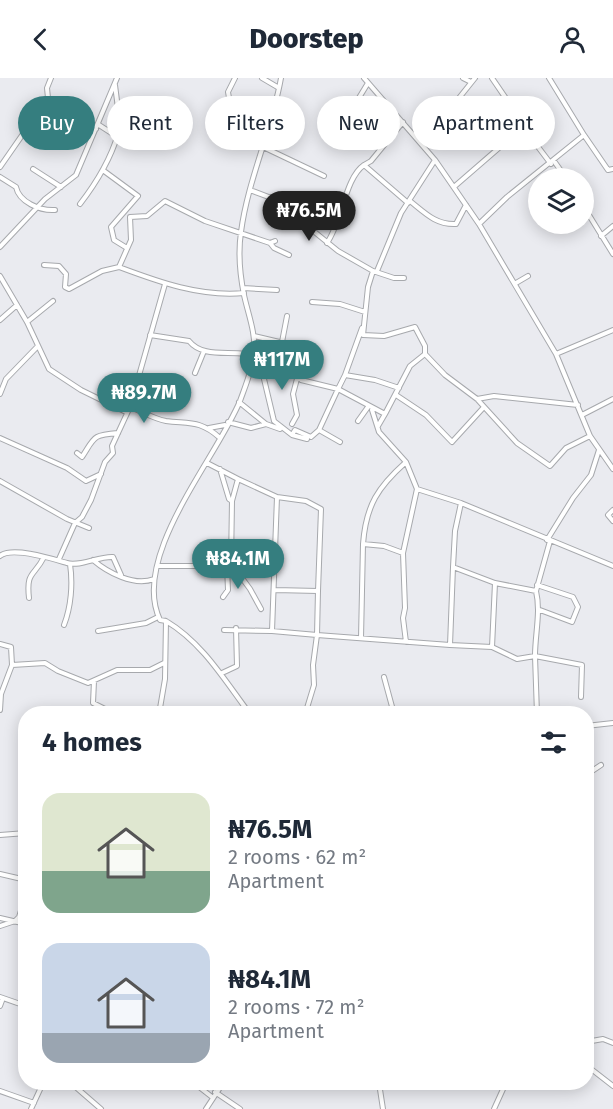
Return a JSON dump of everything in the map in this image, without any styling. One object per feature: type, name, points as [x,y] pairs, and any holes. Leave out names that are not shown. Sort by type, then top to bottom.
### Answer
[{"type":"street","points":[[48,96],[47,88],[51,78]]},
{"type":"street","points":[[0,247],[36,208],[76,175],[117,78]]},
{"type":"street","points":[[229,96],[228,92],[235,78]]},
{"type":"street","points":[[262,78],[279,88]]},
{"type":"street","points":[[277,96],[281,78]]},
{"type":"street","points":[[364,78],[412,132]]},
{"type":"street","points":[[463,78],[471,82]]},
{"type":"street","points":[[460,96],[475,78]]},
{"type":"street","points":[[492,78],[505,96]]},
{"type":"street","points":[[549,78],[608,170],[613,169]]},
{"type":"street","points":[[360,96],[368,83]]},
{"type":"street","points":[[115,84],[116,96]]},
{"type":"street","points":[[327,243],[336,231],[351,184],[364,165],[371,161],[403,122]]},
{"type":"street","points":[[97,127],[107,131]]},
{"type":"street","points":[[479,224],[584,135]]},
{"type":"street","points":[[0,167],[18,141]]},
{"type":"street","points":[[80,204],[104,171],[112,150]]},
{"type":"street","points":[[245,706],[222,673],[186,634],[166,621],[160,620],[154,579],[166,533],[239,402],[254,355],[254,336],[244,291],[241,232],[260,150]]},
{"type":"street","points":[[269,150],[324,176]]},
{"type":"street","points":[[427,150],[455,186],[516,284],[556,354],[590,436],[613,469]]},
{"type":"street","points":[[455,186],[496,150]]},
{"type":"street","points":[[542,150],[557,168]]},
{"type":"street","points":[[435,160],[389,238],[375,271],[365,312],[363,335],[373,337],[399,333],[416,327],[425,346],[425,354],[445,375],[477,399],[517,443],[550,466],[566,448],[590,436]]},
{"type":"street","points":[[364,165],[409,202],[438,222],[456,224],[466,205]]},
{"type":"street","points":[[33,169],[61,187]]},
{"type":"street","points":[[104,171],[138,196],[111,227],[114,240],[127,248]]},
{"type":"street","points":[[0,177],[16,187],[17,192],[36,208],[55,210]]},
{"type":"street","points":[[250,190],[274,199],[327,243],[375,271],[394,278],[404,278]]},
{"type":"street","points":[[119,267],[131,240],[130,217],[147,216],[165,201],[205,221],[273,242],[274,248],[289,255]]},
{"type":"street","points":[[48,211],[53,216]]},
{"type":"street","points":[[594,224],[613,254]]},
{"type":"street","points":[[601,236],[613,226]]},
{"type":"street","points":[[44,265],[58,266],[66,274],[65,287],[69,289],[102,271],[119,267],[165,284],[214,294],[277,290]]},
{"type":"street","points":[[516,284],[528,276]]},
{"type":"street","points":[[0,277],[27,322],[49,369],[89,394],[126,412]]},
{"type":"street","points":[[58,559],[75,523],[82,517],[105,462],[113,453],[112,446],[130,407],[165,284]]},
{"type":"street","points":[[27,322],[52,301]]},
{"type":"street","points":[[312,302],[340,304],[365,312]]},
{"type":"street","points":[[0,320],[17,305]]},
{"type":"street","points":[[282,342],[287,316]]},
{"type":"street","points":[[239,402],[266,424],[292,435],[295,430],[311,437],[319,430],[345,375],[363,328]]},
{"type":"street","points":[[556,354],[613,330]]},
{"type":"street","points":[[150,335],[189,341],[193,347],[204,351],[254,355],[259,358],[274,421],[281,429]]},
{"type":"street","points":[[254,336],[305,348],[293,394],[297,419],[292,424]]},
{"type":"street","points":[[0,394],[6,379],[37,347]]},
{"type":"street","points":[[195,373],[204,351]]},
{"type":"street","points":[[378,427],[410,366],[425,354]]},
{"type":"street","points":[[298,375],[301,380],[338,389],[385,414]]},
{"type":"street","points":[[345,375],[375,380],[399,388]]},
{"type":"street","points":[[396,395],[426,415],[452,442],[484,407]]},
{"type":"street","points":[[477,399],[494,396],[578,405]]},
{"type":"street","points":[[582,415],[613,399]]},
{"type":"street","points":[[130,407],[166,421],[185,421],[209,428],[220,438]]},
{"type":"street","points":[[358,421],[370,408]]},
{"type":"street","points":[[370,408],[383,438],[406,462],[417,489],[403,553],[405,608],[403,618],[406,642]]},
{"type":"street","points":[[209,428],[227,424],[251,428],[266,424]]},
{"type":"street","points":[[319,430],[340,442]]},
{"type":"street","points":[[77,453],[82,457],[92,439],[98,435],[118,433]]},
{"type":"street","points":[[0,438],[67,468],[86,481],[101,474]]},
{"type":"street","points":[[537,706],[535,623],[540,610],[537,585],[549,540],[573,498],[591,475],[600,449]]},
{"type":"street","points":[[360,638],[365,523],[382,483],[406,462]]},
{"type":"street","points":[[207,463],[277,497],[306,501],[321,509],[314,686],[308,706]]},
{"type":"street","points":[[220,469],[229,499],[232,501]]},
{"type":"street","points":[[230,598],[228,590],[232,501],[238,479]]},
{"type":"street","points":[[0,481],[75,523],[89,528]]},
{"type":"street","points":[[417,489],[461,503],[613,566]]},
{"type":"street","points":[[273,631],[277,497]]},
{"type":"street","points":[[450,645],[455,531],[461,503]]},
{"type":"street","points":[[613,510],[608,515],[613,521]]},
{"type":"street","points":[[363,544],[384,546],[403,553]]},
{"type":"street","points":[[0,556],[17,551],[58,559],[70,564],[92,559],[113,558]]},
{"type":"street","points":[[112,551],[121,575]]},
{"type":"street","points":[[29,598],[28,585],[31,573],[45,557]]},
{"type":"street","points":[[92,559],[108,573],[136,581],[154,579]]},
{"type":"street","points":[[64,625],[69,614],[72,585],[70,564]]},
{"type":"street","points":[[158,566],[229,565],[250,589],[261,609]]},
{"type":"street","points":[[453,567],[495,583],[536,591]]},
{"type":"street","points":[[492,647],[495,583]]},
{"type":"street","points":[[537,585],[573,597],[578,607],[572,622],[540,610]]},
{"type":"street","points":[[223,597],[228,590]]},
{"type":"street","points":[[275,590],[318,591]]},
{"type":"street","points":[[98,631],[123,624],[146,622],[158,616]]},
{"type":"street","points":[[160,706],[165,679],[166,621]]},
{"type":"street","points":[[222,673],[237,666],[236,628]]},
{"type":"street","points":[[224,630],[236,628],[316,636],[492,647],[517,659],[535,656],[582,665],[581,697]]},
{"type":"street","points":[[0,644],[11,647],[12,665],[1,694],[0,710]]},
{"type":"street","points":[[12,665],[45,663],[57,671],[88,683],[117,670],[150,670],[164,663]]},
{"type":"street","points":[[384,677],[392,706]]},
{"type":"street","points":[[94,681],[93,703],[99,706]]},
{"type":"street","points":[[594,725],[613,723]]},
{"type":"street","points":[[594,769],[601,765]]},
{"type":"street","points":[[0,835],[18,834]]},
{"type":"street","points":[[0,874],[18,877]]},
{"type":"street","points":[[0,926],[15,921],[18,914]]},
{"type":"street","points":[[0,918],[18,922]]},
{"type":"street","points":[[0,1006],[2,997],[18,1003]]},
{"type":"street","points":[[594,1041],[603,1039],[613,1043]]},
{"type":"street","points":[[594,1071],[613,1086]]},
{"type":"street","points":[[0,1090],[34,1103]]},
{"type":"street","points":[[31,1109],[40,1090]]},
{"type":"street","points":[[79,1090],[101,1109]]},
{"type":"street","points":[[204,1090],[213,1097]]},
{"type":"street","points":[[380,1090],[383,1109]]},
{"type":"street","points":[[494,1109],[503,1090]]},
{"type":"street","points":[[206,1109],[215,1092],[240,1109]]}]
